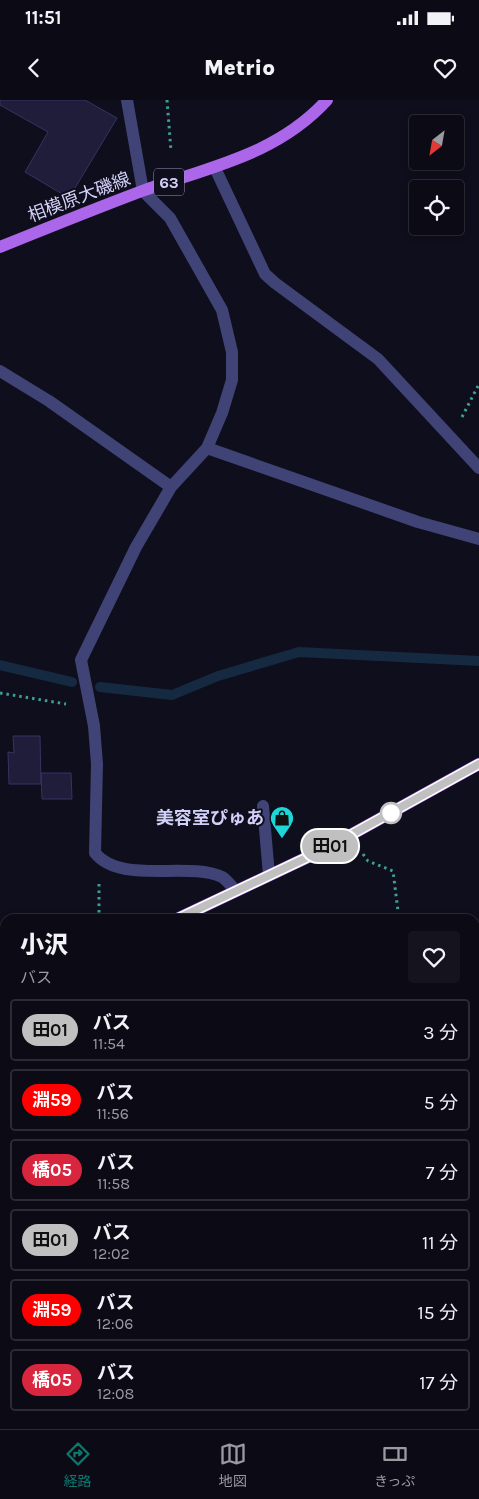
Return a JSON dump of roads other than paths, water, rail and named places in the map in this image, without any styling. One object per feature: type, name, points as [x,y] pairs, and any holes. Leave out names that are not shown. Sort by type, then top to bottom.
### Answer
[{"type":"main road","name":"相模原大磯線","points":[[0,247],[143,191],[215,168],[281,140],[312,117],[327,100]]},
{"type":"main road","points":[[188,914],[351,835],[479,764]]},
{"type":"street","points":[[127,100],[143,191],[170,218],[222,310],[232,352],[232,380],[222,413],[207,448],[171,487],[136,547],[81,660],[91,708],[97,764],[95,846],[96,853],[102,862],[117,868],[205,874],[223,878],[236,891]]},
{"type":"street","points":[[215,168],[265,274],[275,284],[378,359],[479,468]]},
{"type":"street","points":[[0,371],[49,401],[171,487]]},
{"type":"street","points":[[207,448],[418,522],[479,539]]},
{"type":"street","points":[[264,806],[269,875]]},
{"type":"waterway","points":[[100,687],[172,695],[218,676],[299,652],[479,661]]},
{"type":"waterway","points":[[0,665],[72,682]]},
{"type":"place","name":"美容室ぴゅあ","points":[[282,839]]}]
